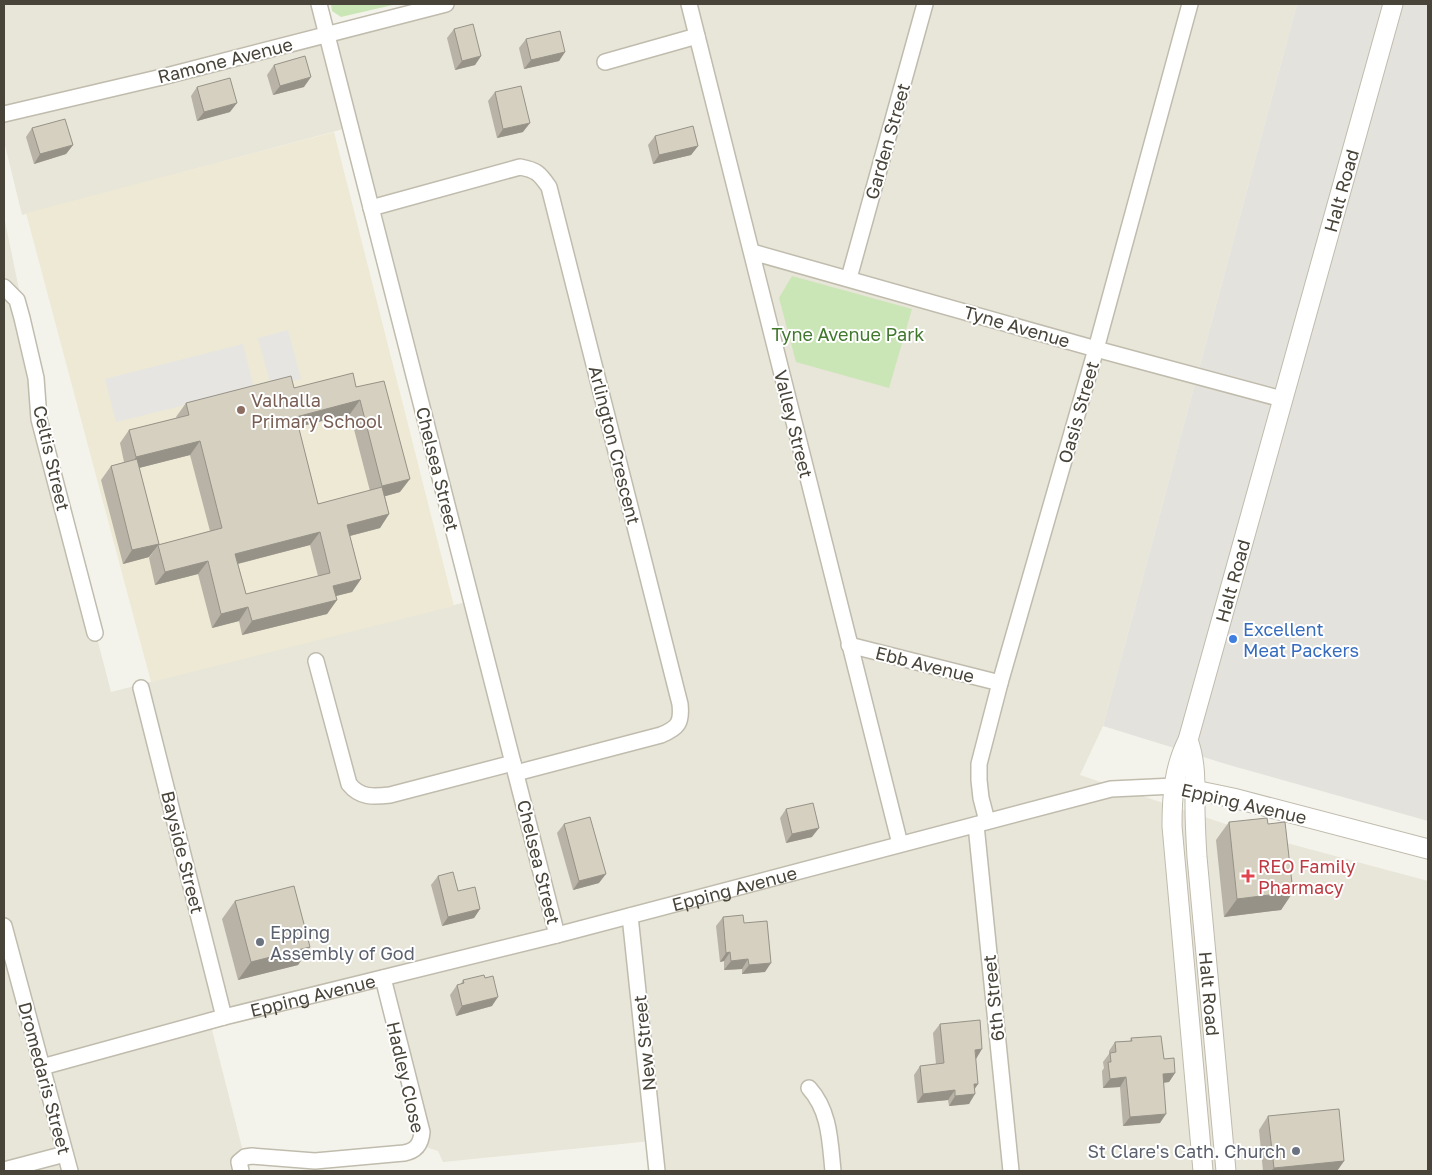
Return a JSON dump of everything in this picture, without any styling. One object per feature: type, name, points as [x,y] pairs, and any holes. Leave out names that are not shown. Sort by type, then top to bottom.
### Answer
[{"type":"street","name":"Chelsea Street","points":[[319,4],[557,935]]},
{"type":"street","name":"Ramone Avenue","points":[[4,114],[162,77],[446,4]]},
{"type":"street","name":"Valley Street","points":[[689,4],[900,844]]},
{"type":"street","name":"Garden Street","points":[[848,278],[925,4]]},
{"type":"street","name":"Oasis Street","points":[[981,823],[979,764],[1000,683],[1096,349],[1190,4]]},
{"type":"street","name":"Halt Road","points":[[1203,1171],[1172,826],[1174,786],[1180,756],[1188,740],[1393,4]]},
{"type":"street","points":[[605,62],[697,36]]},
{"type":"street","name":"Arlington Crescent","points":[[316,661],[349,784],[354,791],[363,796],[390,795],[661,735],[673,730],[679,723],[681,714],[549,187],[541,175],[533,169],[520,167],[371,208]]},
{"type":"street","name":"Tyne Avenue","points":[[752,252],[1096,349],[1282,399]]},
{"type":"street","name":"Celtis Street","points":[[4,287],[17,300],[22,318],[36,378],[39,419],[95,633]]},
{"type":"street","name":"Ebb Avenue","points":[[849,645],[1000,683]]},
{"type":"street","name":"Bayside Street","points":[[141,688],[224,1017]]},
{"type":"street","name":"Halt Road","points":[[1188,740],[1193,754],[1196,789],[1195,825],[1226,1171]]},
{"type":"street","name":"Epping Avenue","points":[[42,1067],[224,1017],[557,935],[1110,789],[1174,786],[1196,789],[1428,850]]},
{"type":"street","name":"6th Street","points":[[981,823],[1010,1171]]},
{"type":"street","name":"New Street","points":[[630,916],[657,1171]]},
{"type":"street","name":"Dromedaris Street","points":[[4,926],[9,964],[42,1067],[70,1171]]},
{"type":"street","name":"Hadley Close","points":[[241,1166],[245,1156],[315,1161],[404,1152],[415,1149],[419,1145],[422,1132],[383,978]]},
{"type":"street","points":[[809,1088],[824,1111],[833,1171]]},
{"type":"street","points":[[4,1170],[65,1154]]},
{"type":"shaded area","points":[[4,4],[318,4],[325,33],[440,4],[1297,4],[1103,726],[1080,775],[1261,836],[1428,881],[1428,1171],[655,1171],[651,1141],[443,1162],[438,1151],[420,1145],[385,980],[210,1022],[248,1171],[4,1171],[4,216],[37,378],[40,418],[111,692],[474,600],[351,127],[22,215],[4,141]]},
{"type":"shaded area","points":[[1297,4],[1428,4],[1428,821],[1229,765],[1103,726]]},
{"type":"shaded area","name":"Valhalla Primary School","points":[[334,132],[454,606],[151,682],[26,213]]},
{"type":"shaded area","points":[[288,330],[301,379],[271,386],[258,338]]},
{"type":"shaded area","points":[[243,344],[254,388],[116,422],[105,379]]},
{"type":"green space","points":[[331,4],[397,4],[341,17],[332,11]]},
{"type":"green space","name":"Tyne Avenue Park","points":[[792,276],[912,309],[889,388],[796,362],[779,298]]},
{"type":"building","points":[[473,24],[481,56],[462,61],[454,29]]},
{"type":"building","points":[[560,31],[565,52],[531,60],[526,39]]},
{"type":"building","points":[[305,56],[311,77],[280,86],[274,65]]},
{"type":"building","points":[[230,78],[237,103],[204,112],[197,87]]},
{"type":"building","points":[[521,86],[530,123],[503,129],[495,92]]},
{"type":"building","points":[[65,119],[73,145],[40,154],[32,128]]},
{"type":"building","points":[[693,126],[698,146],[659,155],[655,136]]},
{"type":"building","points":[[353,373],[356,387],[384,381],[410,479],[382,486],[360,400],[296,417],[318,504],[382,487],[389,514],[347,525],[361,579],[333,586],[337,600],[252,621],[248,607],[221,614],[208,561],[165,572],[158,545],[222,528],[200,441],[136,457],[129,430],[189,415],[186,403],[291,376],[294,388]],"holes":[[[320,532],[330,573],[246,594],[235,554]]]},
{"type":"building","points":[[137,459],[159,544],[132,550],[111,466]]},
{"type":"building","points":[[813,803],[819,828],[792,834],[786,809]]},
{"type":"building","points":[[590,817],[606,874],[579,881],[564,824]]},
{"type":"building","points":[[1267,818],[1268,824],[1285,822],[1293,892],[1237,899],[1229,822]]},
{"type":"building","points":[[453,872],[458,891],[475,887],[480,909],[448,917],[438,876]]},
{"type":"building","points":[[294,886],[310,947],[251,962],[235,901]]},
{"type":"building","points":[[743,915],[744,923],[767,921],[771,963],[749,965],[748,959],[731,961],[730,952],[726,953],[723,917]]},
{"type":"building","points":[[484,975],[485,978],[493,976],[498,997],[462,1006],[457,985],[464,983],[463,980]]},
{"type":"building","points":[[980,1020],[982,1049],[975,1050],[978,1084],[974,1084],[975,1094],[955,1096],[955,1090],[923,1094],[920,1066],[944,1063],[940,1024]]},
{"type":"building","points":[[1161,1036],[1164,1059],[1174,1058],[1175,1073],[1163,1074],[1166,1114],[1130,1117],[1126,1077],[1110,1079],[1108,1062],[1111,1062],[1110,1053],[1116,1052],[1115,1042],[1132,1041],[1131,1038]]},
{"type":"building","name":"St Clare's Cath. Church","points":[[1339,1109],[1344,1161],[1274,1168],[1268,1116]]},
{"type":"place","name":"Valhalla Primary School","points":[[241,410]]},
{"type":"place","name":"Excellent Meat Packers","points":[[1233,639]]},
{"type":"place","name":"REO Family Pharmacy","points":[[1248,876]]},
{"type":"place","name":"Epping Assembly of God","points":[[260,942]]},
{"type":"place","name":"St Clare's Cath. Church","points":[[1296,1151]]}]
